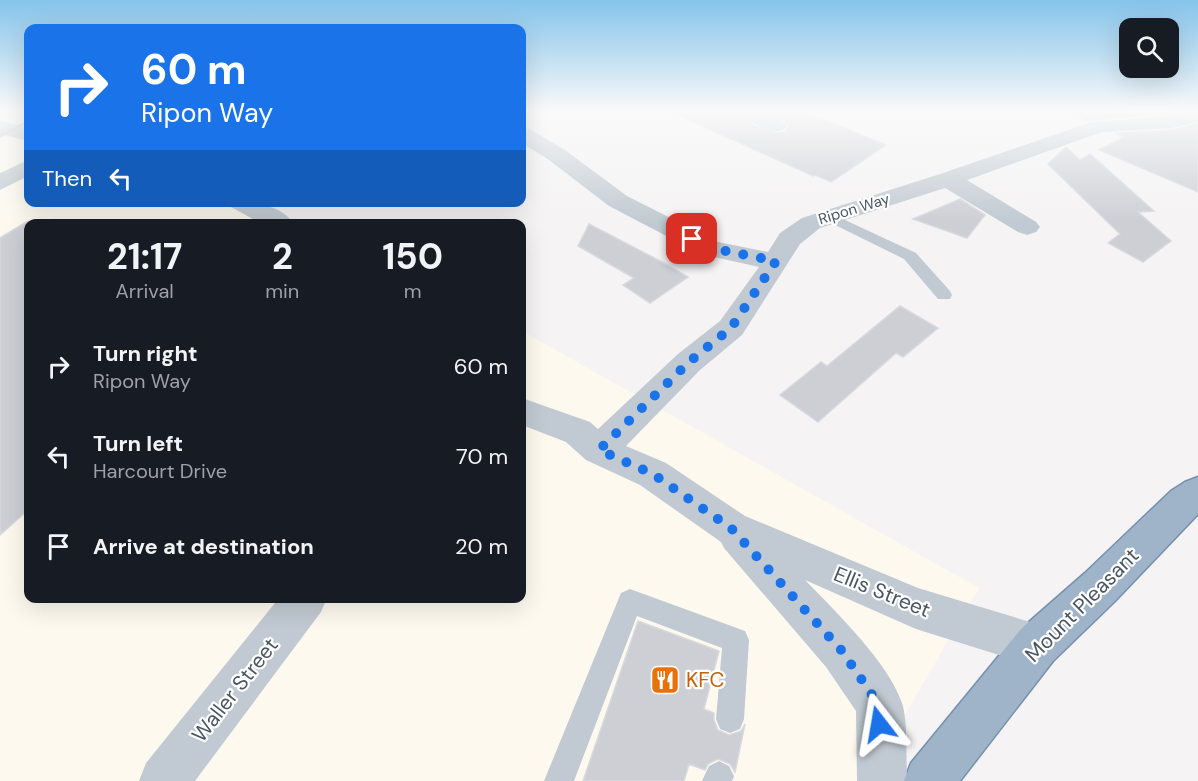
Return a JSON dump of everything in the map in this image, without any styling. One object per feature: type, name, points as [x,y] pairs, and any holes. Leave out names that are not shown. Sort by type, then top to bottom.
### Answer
[{"type":"highway","name":"Mount Pleasant","points":[[929,781],[1037,645],[1100,587],[1184,503],[1198,494]]},
{"type":"street","points":[[546,148],[618,201],[710,248],[776,261]]},
{"type":"street","name":"Ripon Way","points":[[588,441],[731,328],[789,239],[811,223],[1035,148]]},
{"type":"street","points":[[0,183],[24,169]]},
{"type":"street","points":[[948,179],[1037,226],[1000,234]]},
{"type":"street","points":[[250,207],[272,219]]},
{"type":"street","name":"Ellis Street","points":[[526,413],[653,474],[731,528],[916,609],[1037,645]]},
{"type":"street","points":[[526,434],[588,441]]},
{"type":"street","name":"Ellis Street","points":[[731,528],[842,651],[879,705],[882,781]]},
{"type":"street","name":"Waller Street","points":[[164,781],[302,603]]},
{"type":"lane","points":[[830,217],[910,256],[944,295]]},
{"type":"lane","points":[[559,781],[630,601],[736,640],[730,719]]},
{"type":"shaded area","points":[[0,148],[24,148],[24,207],[262,207],[289,219],[24,219],[24,603],[526,603],[526,333],[979,588],[866,781],[0,781]]},
{"type":"building","points":[[752,148],[881,148],[831,182]]},
{"type":"building","points":[[1064,148],[1068,148],[1080,160],[1090,154],[1154,211],[1138,212],[1171,241],[1143,262],[1108,243],[1120,234],[1048,164]]},
{"type":"building","points":[[1198,148],[1198,192],[1099,150]]},
{"type":"building","points":[[960,199],[985,215],[967,238],[913,219]]},
{"type":"building","points":[[24,223],[24,514],[0,535],[0,238]]},
{"type":"building","points":[[589,224],[688,277],[650,303],[623,285],[634,278],[578,246]]},
{"type":"building","points":[[900,306],[938,328],[903,357],[896,353],[818,422],[780,395],[821,362],[827,366]]},
{"type":"building","name":"KFC","points":[[638,621],[719,651],[704,709],[714,713],[718,730],[729,735],[741,731],[745,724],[735,772],[730,764],[718,759],[708,764],[705,770],[689,764],[684,781],[583,781]]},
{"type":"place","name":"KFC","points":[[665,680]]},
{"type":"route","points":[[692,239],[710,248],[776,261],[731,328],[689,362],[599,450],[653,474],[731,528],[842,651],[879,705],[879,724]]}]
